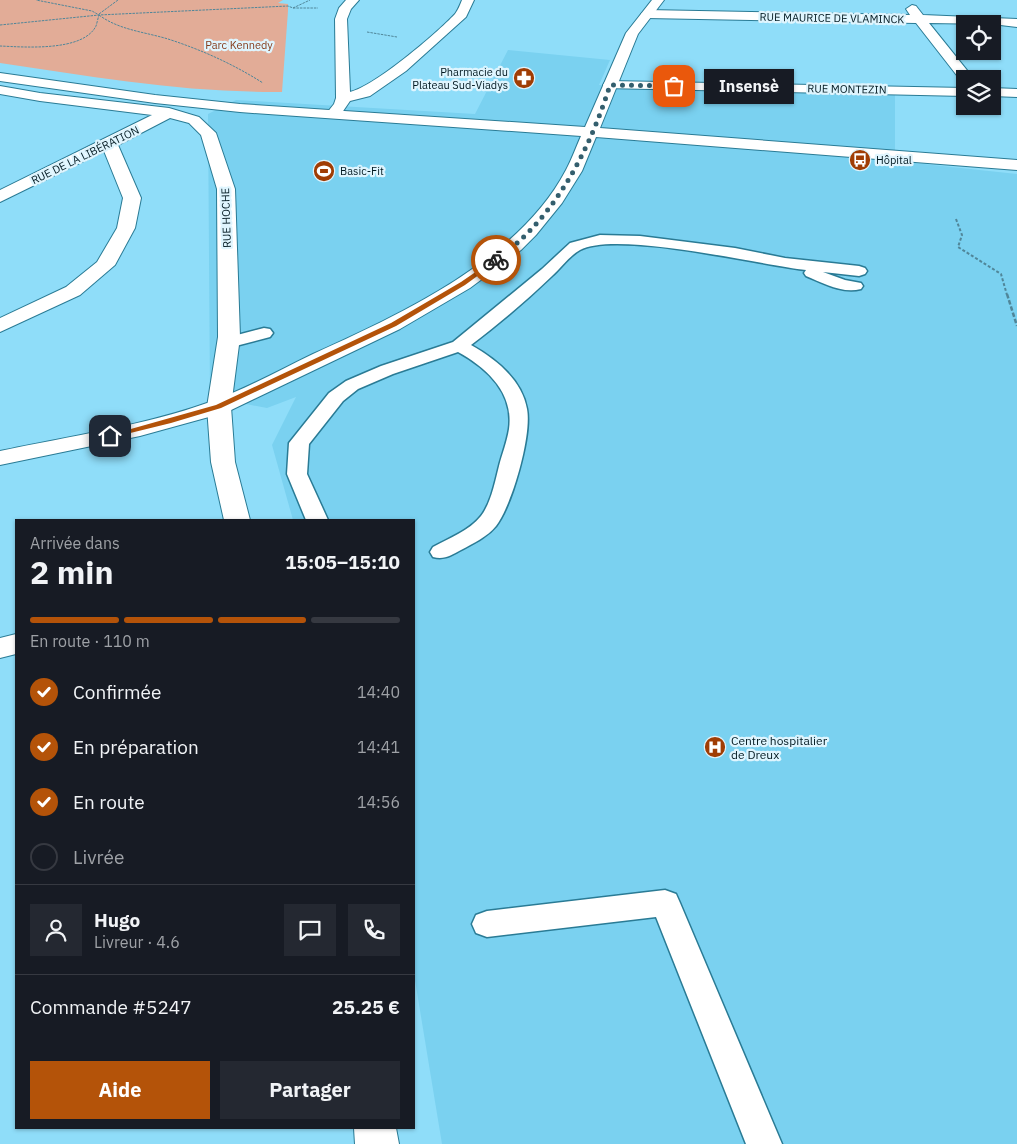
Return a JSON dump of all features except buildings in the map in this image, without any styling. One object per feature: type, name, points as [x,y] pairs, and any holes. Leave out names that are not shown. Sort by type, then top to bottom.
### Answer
[{"type":"street","points":[[339,106],[365,93],[402,68],[462,14],[468,0]]},
{"type":"street","points":[[0,458],[140,429],[219,406],[394,325],[463,284],[499,258],[530,231],[550,206],[574,171],[632,33],[658,0]]},
{"type":"street","points":[[905,0],[960,70]]},
{"type":"street","points":[[339,106],[341,28],[349,4]]},
{"type":"street","name":"RUE MAURICE DE VLAMINCK","points":[[648,14],[987,20],[1017,23]]},
{"type":"street","points":[[0,70],[51,79],[178,94],[339,106],[1017,165]]},
{"type":"street","points":[[0,78],[155,99],[240,108],[339,106],[471,126],[593,129],[852,143],[1017,158]]},
{"type":"street","name":"RUE MONTEZIN","points":[[610,85],[956,92]]},
{"type":"street","name":"RUE HOCHE","points":[[0,90],[40,97],[169,113],[194,120],[208,133],[226,189],[228,343],[219,406],[223,462],[237,519]]},
{"type":"street","points":[[1001,92],[1017,93]]},
{"type":"street","name":"RUE DE LA LIBÉRATION","points":[[0,197],[169,113]]},
{"type":"street","points":[[0,326],[73,292],[105,265],[126,228],[132,198],[109,143]]},
{"type":"street","points":[[0,648],[15,644]]},
{"type":"street","points":[[375,1129],[377,1144]]},
{"type":"lane","points":[[317,519],[297,474],[297,456],[299,444],[336,397],[352,385],[387,370],[459,346],[548,272],[566,253],[586,242],[600,240],[640,242],[735,253],[785,263],[859,271]]},
{"type":"lane","points":[[785,263],[842,285],[855,286]]},
{"type":"lane","points":[[228,343],[264,333]]},
{"type":"lane","points":[[441,552],[473,533],[488,521],[497,506],[504,485],[520,423],[512,389],[479,356],[459,346]]},
{"type":"lane","points":[[487,924],[665,903],[764,1144]]},
{"type":"path","points":[[36,0],[78,7],[111,22],[169,39],[223,59],[241,68],[268,87]]},
{"type":"path","points":[[0,46],[40,46],[74,42],[92,31],[99,15],[118,0]]},
{"type":"path","points":[[292,8],[310,0]]},
{"type":"path","points":[[0,25],[99,15],[349,4]]},
{"type":"path","points":[[341,28],[432,42]]},
{"type":"path","points":[[956,219],[962,235],[958,247],[1001,274],[1017,326]]},
{"type":"shaded area","name":"Centre hospitalier de Dreux","points":[[508,50],[610,60],[599,85],[895,94],[895,161],[1017,174],[1017,1144],[442,1144],[415,980],[415,519],[293,519],[272,445],[296,397],[267,408],[210,397],[208,114],[236,100],[475,114]]},
{"type":"green space","name":"Parc Kennedy","points":[[0,0],[283,0],[278,3],[288,4],[288,11],[282,92],[247,92],[176,87],[105,79],[0,63]]},
{"type":"way so far","points":[[496,260],[530,231],[556,199],[574,171],[610,85],[674,86]]},
{"type":"place","name":"Pharmacie du Plateau Sud-Viadys","points":[[524,78]]},
{"type":"place","name":"Insensè","points":[[674,86]]},
{"type":"place","name":"Hôpital","points":[[860,160]]},
{"type":"place","name":"Basic-Fit","points":[[324,171]]},
{"type":"place","name":"Centre hospitalier de Dreux","points":[[715,747]]},
{"type":"route","points":[[110,436],[169,422],[219,406],[394,325],[463,284],[496,260]]}]
